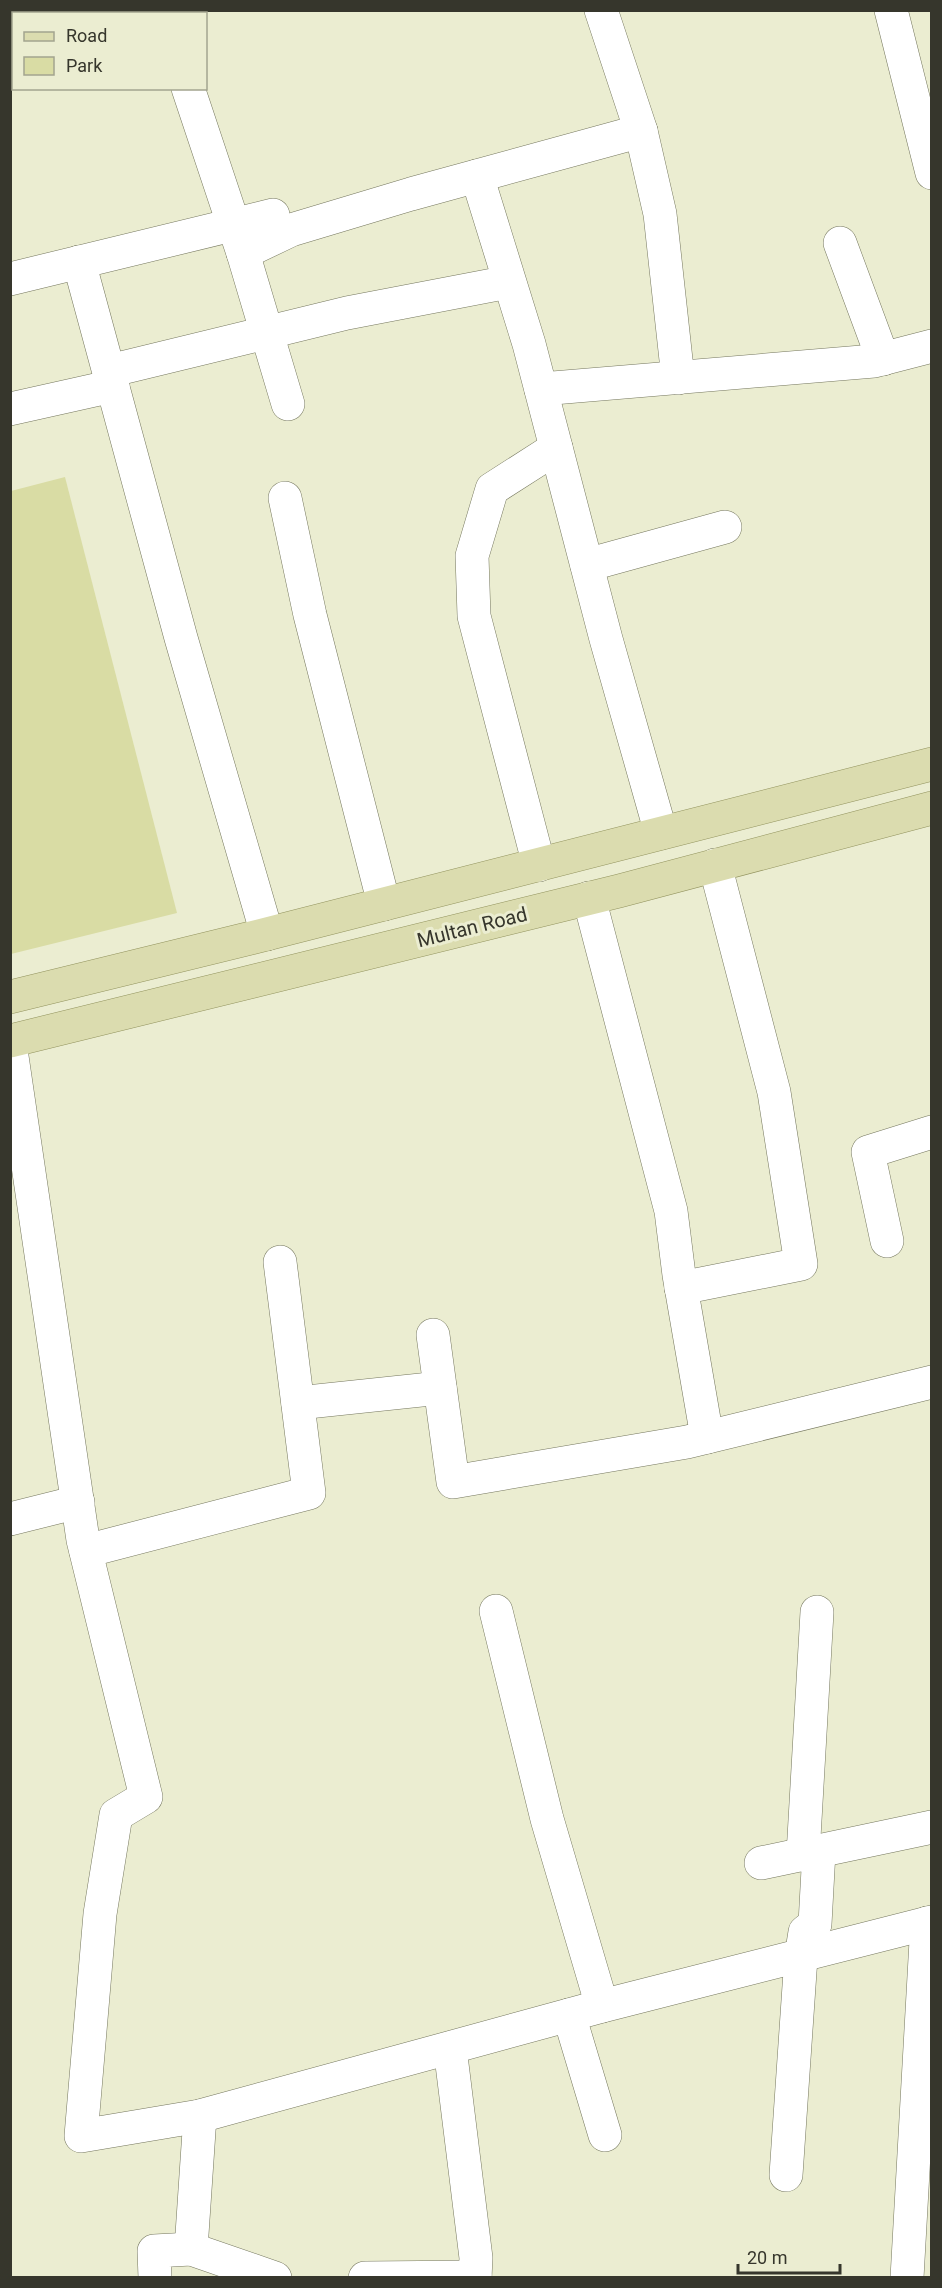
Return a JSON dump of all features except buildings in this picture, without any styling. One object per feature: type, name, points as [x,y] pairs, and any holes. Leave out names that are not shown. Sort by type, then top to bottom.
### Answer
[{"type":"main road","points":[[10,997],[267,934],[932,764]]},
{"type":"main road","name":"Multan Road","points":[[10,1042],[589,898],[932,808]]},
{"type":"street","points":[[601,10],[641,131],[660,214],[678,378]]},
{"type":"street","points":[[891,10],[932,173]]},
{"type":"street","points":[[189,90],[239,239],[288,404]]},
{"type":"street","points":[[10,279],[79,262],[291,230],[641,131]]},
{"type":"street","points":[[477,176],[541,389],[609,651],[661,833]]},
{"type":"street","points":[[239,239],[273,215]]},
{"type":"street","points":[[840,243],[883,359]]},
{"type":"street","points":[[79,262],[181,638],[267,934]]},
{"type":"street","points":[[10,409],[268,333],[347,313],[509,282]]},
{"type":"street","points":[[541,389],[874,361],[932,346]]},
{"type":"street","points":[[539,865],[474,616],[472,556],[492,489],[556,448]]},
{"type":"street","points":[[285,498],[310,615],[384,904]]},
{"type":"street","points":[[587,564],[725,527]]},
{"type":"street","points":[[681,1288],[801,1264],[774,1092],[715,865]]},
{"type":"street","points":[[589,898],[671,1211],[681,1288],[707,1437]]},
{"type":"street","points":[[10,1042],[86,1551],[146,1797],[116,1815],[100,1914],[81,2136],[200,2116],[568,2016],[929,1922],[907,2277]]},
{"type":"street","points":[[887,1241],[868,1152],[932,1132]]},
{"type":"street","points":[[86,1551],[309,1493],[280,1262]]},
{"type":"street","points":[[433,1335],[453,1482],[707,1437],[932,1382]]},
{"type":"street","points":[[298,1403],[440,1388]]},
{"type":"street","points":[[10,1519],[78,1502]]},
{"type":"street","points":[[496,1611],[547,1819],[602,2007]]},
{"type":"street","points":[[786,2175],[801,1957],[805,1932],[815,1924],[811,1853],[817,1612]]},
{"type":"street","points":[[760,1863],[932,1827]]},
{"type":"street","points":[[568,2016],[605,2135]]},
{"type":"street","points":[[365,2277],[475,2277],[476,2258],[450,2048]]},
{"type":"street","points":[[191,2249],[200,2116]]},
{"type":"street","points":[[155,2277],[154,2251],[191,2249],[275,2277]]},
{"type":"green space","points":[[65,477],[177,913],[11,954],[11,491]]}]
